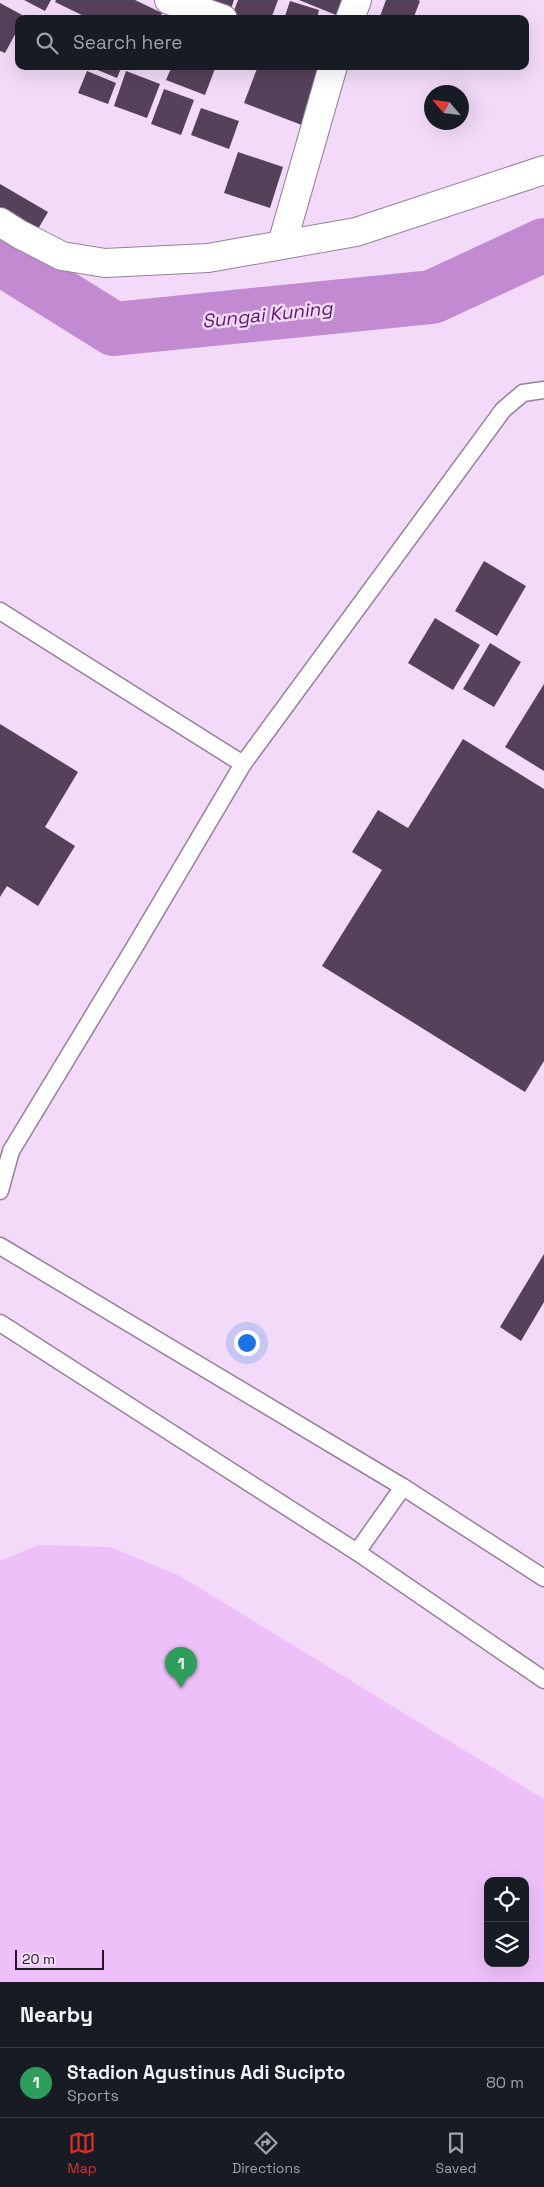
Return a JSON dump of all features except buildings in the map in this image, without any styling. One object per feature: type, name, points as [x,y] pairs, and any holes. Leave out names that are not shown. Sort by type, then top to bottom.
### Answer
[{"type":"street","points":[[169,0],[212,15]]},
{"type":"street","points":[[351,15],[357,0]]},
{"type":"street","points":[[282,244],[332,70]]},
{"type":"street","points":[[0,222],[62,256],[104,263],[208,258],[356,232],[544,170]]},
{"type":"lane","points":[[0,1190],[6,1155],[134,948],[242,764],[503,410],[523,393],[544,390]]},
{"type":"lane","points":[[0,611],[242,764]]},
{"type":"lane","points":[[0,1246],[403,1487],[544,1578]]},
{"type":"lane","points":[[0,1323],[357,1552],[544,1680]]},
{"type":"lane","points":[[357,1552],[403,1487]]},
{"type":"shaded area","points":[[39,1545],[110,1547],[180,1576],[544,1799],[544,1982],[0,1982],[0,1561]]},
{"type":"waterway","name":"Sungai Kuning","points":[[0,258],[114,329],[432,297],[544,245]]},
{"type":"place","name":"Stadion Agustinus Adi Sucipto","points":[[181,1688]]}]
